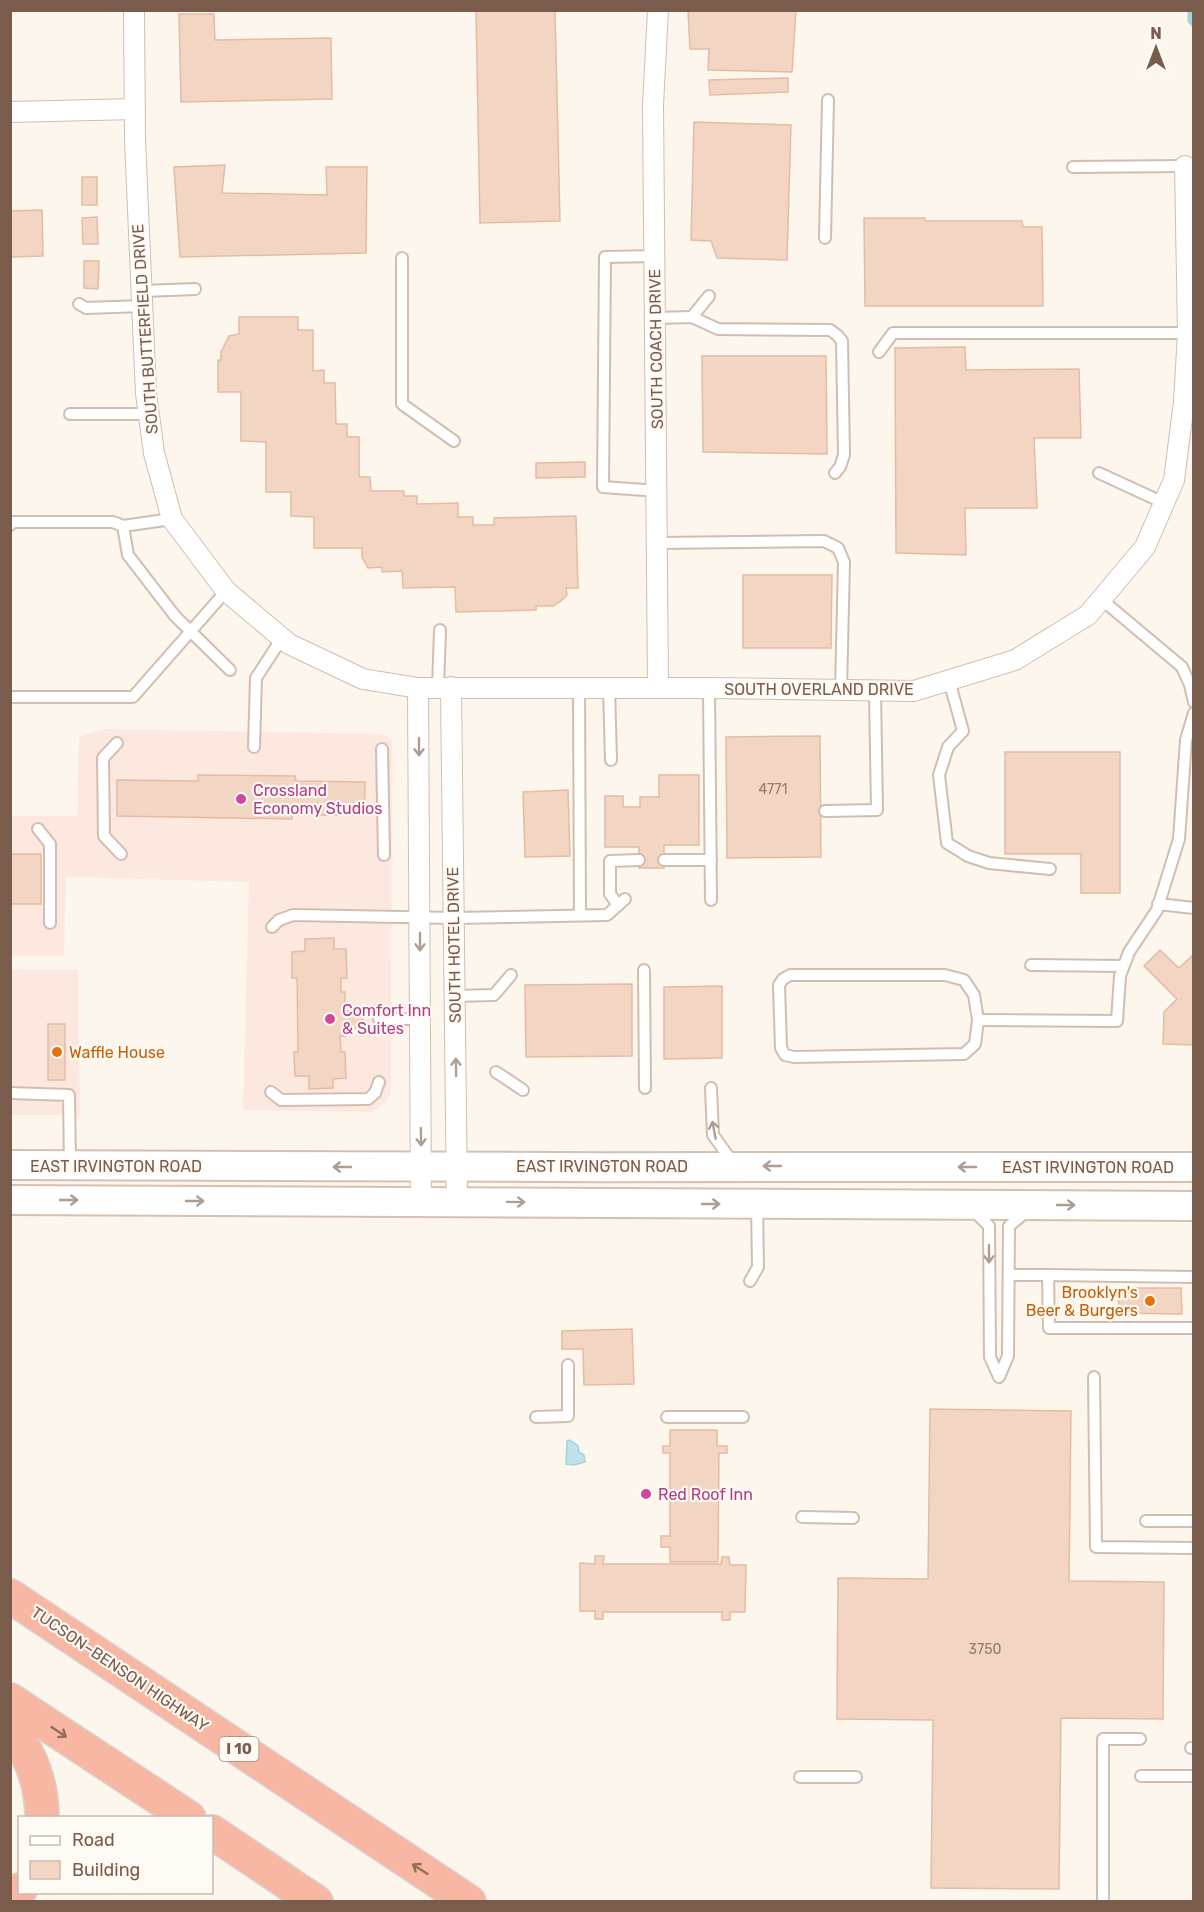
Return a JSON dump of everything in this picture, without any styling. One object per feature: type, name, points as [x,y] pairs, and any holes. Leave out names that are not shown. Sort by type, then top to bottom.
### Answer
[{"type":"highway","name":"TUCSON–BENSON HIGHWAY","points":[[10,1596],[469,1902]]},
{"type":"highway","points":[[10,1700],[185,1816]]},
{"type":"highway","points":[[10,1728],[24,1748],[36,1772],[42,1816]]},
{"type":"highway","points":[[213,1835],[309,1902]]},
{"type":"highway","points":[[213,1835],[316,1902]]},
{"type":"main road","name":"EAST IRVINGTON ROAD","points":[[10,1165],[421,1168],[1194,1167]]},
{"type":"main road","name":"EAST IRVINGTON ROAD","points":[[10,1200],[1194,1206]]},
{"type":"street","name":"SOUTH BUTTERFIELD DRIVE","points":[[134,10],[142,298],[149,414],[154,453],[172,519],[226,591],[289,644],[363,679],[436,688]]},
{"type":"street","name":"SOUTH COACH DRIVE","points":[[658,10],[653,105],[658,688]]},
{"type":"street","points":[[10,112],[135,109]]},
{"type":"street","name":"SOUTH OVERLAND DRIVE","points":[[436,688],[609,687],[914,691],[1015,660],[1088,615],[1145,547],[1174,480],[1189,402],[1185,166]]},
{"type":"street","points":[[436,688],[441,710],[441,794],[453,840]]},
{"type":"street","name":"SOUTH HOTEL DRIVE","points":[[436,688],[453,840],[457,1202]]},
{"type":"street","name":"SOUTH HOTEL DRIVE","points":[[421,1202],[419,916],[436,688]]},
{"type":"lane","points":[[825,238],[828,100]]},
{"type":"lane","points":[[1074,167],[1185,166]]},
{"type":"lane","points":[[655,256],[605,257],[603,487],[658,491]]},
{"type":"lane","points":[[402,258],[402,404],[454,441]]},
{"type":"lane","points":[[79,304],[86,308],[195,289]]},
{"type":"lane","points":[[692,317],[709,296]]},
{"type":"lane","points":[[655,318],[692,317],[718,329],[830,330],[837,335],[842,341],[844,455],[835,473]]},
{"type":"lane","points":[[879,352],[893,333],[1188,333]]},
{"type":"lane","points":[[69,414],[149,414]]},
{"type":"lane","points":[[1099,473],[1164,503]]},
{"type":"lane","points":[[10,525],[14,522],[113,522],[123,526],[172,519]]},
{"type":"lane","points":[[123,526],[128,555],[175,616],[230,670]]},
{"type":"lane","points":[[658,543],[824,541],[838,548],[844,562],[841,690]]},
{"type":"lane","points":[[10,697],[133,697],[226,591]]},
{"type":"lane","points":[[1101,599],[1182,667],[1194,702]]},
{"type":"lane","points":[[436,688],[440,630]]},
{"type":"lane","points":[[254,747],[256,678],[282,638]]},
{"type":"lane","points":[[949,680],[963,731],[948,747],[939,775],[947,843],[968,856],[989,863],[1050,869]]},
{"type":"lane","points":[[579,687],[580,915]]},
{"type":"lane","points":[[609,687],[611,760]]},
{"type":"lane","points":[[709,688],[711,900]]},
{"type":"lane","points":[[825,811],[877,810],[876,691]]},
{"type":"lane","points":[[978,1020],[1117,1021],[1120,976],[1123,966],[1129,952],[1157,910],[1179,839],[1186,740],[1194,713]]},
{"type":"lane","points":[[117,743],[103,758],[104,836],[121,854]]},
{"type":"lane","points":[[382,749],[384,855]]},
{"type":"lane","points":[[38,829],[50,844],[50,923]]},
{"type":"lane","points":[[273,927],[279,920],[293,915],[454,918],[607,915],[622,902],[610,894],[610,861],[639,860]]},
{"type":"lane","points":[[664,860],[711,860]]},
{"type":"lane","points":[[1158,904],[1194,908]]},
{"type":"lane","points":[[1030,965],[1123,966]]},
{"type":"lane","points":[[645,970],[645,1088]]},
{"type":"lane","points":[[455,996],[494,995],[511,975]]},
{"type":"lane","points":[[790,975],[945,975],[964,980],[974,995],[978,1020],[975,1044],[964,1054],[794,1057],[785,1055],[781,1048],[779,985],[790,975]]},
{"type":"lane","points":[[379,1019],[420,1019]]},
{"type":"lane","points":[[496,1072],[523,1089]]},
{"type":"lane","points":[[271,1092],[281,1100],[368,1099],[375,1093],[379,1082]]},
{"type":"lane","points":[[711,1088],[713,1135],[734,1166]]},
{"type":"lane","points":[[10,1094],[69,1095],[70,1166]]},
{"type":"lane","points":[[750,1281],[758,1267],[757,1204]]},
{"type":"lane","points":[[967,1205],[989,1226],[990,1357],[999,1377],[1008,1356],[1009,1226],[1034,1205]]},
{"type":"lane","points":[[1009,1275],[1194,1277]]},
{"type":"lane","points":[[1048,1275],[1048,1328],[1194,1328]]},
{"type":"lane","points":[[536,1417],[568,1416],[568,1365]]},
{"type":"lane","points":[[1094,1377],[1096,1547],[1194,1548]]},
{"type":"lane","points":[[667,1417],[743,1417]]},
{"type":"lane","points":[[802,1517],[853,1518]]},
{"type":"lane","points":[[1146,1521],[1194,1521]]},
{"type":"lane","points":[[1103,1902],[1103,1739],[1140,1739]]},
{"type":"lane","points":[[1141,1776],[1191,1776]]},
{"type":"lane","points":[[800,1777],[856,1777]]},
{"type":"shaded area","points":[[105,729],[384,734],[392,741],[391,1093],[385,1103],[373,1112],[243,1110],[249,882],[66,877],[64,956],[11,956],[11,816],[77,816],[79,737]]},
{"type":"shaded area","points":[[11,969],[78,970],[80,1115],[11,1115]]},
{"type":"water","points":[[570,1440],[578,1446],[579,1452],[584,1455],[585,1462],[574,1465],[566,1464],[567,1441]]},
{"type":"building","points":[[476,10],[555,10],[560,221],[480,223]]},
{"type":"building","points":[[688,10],[796,10],[792,72],[708,70],[709,49],[690,49]]},
{"type":"building","points":[[179,14],[214,14],[215,40],[331,38],[332,99],[181,102]]},
{"type":"building","points":[[788,78],[788,92],[710,95],[709,80]]},
{"type":"building","points":[[694,122],[791,125],[787,260],[717,258],[711,241],[691,240]]},
{"type":"building","points":[[225,165],[222,193],[327,195],[326,167],[367,167],[366,253],[180,257],[174,167]]},
{"type":"building","points":[[82,177],[97,177],[97,205],[82,205]]},
{"type":"building","points":[[42,210],[43,256],[10,257],[10,211]]},
{"type":"building","points":[[97,217],[98,244],[83,244],[82,218]]},
{"type":"building","points":[[864,218],[925,218],[925,221],[1022,221],[1023,227],[1042,227],[1043,306],[865,306]]},
{"type":"building","points":[[84,261],[99,261],[98,289],[84,288]]},
{"type":"building","points":[[239,317],[298,317],[298,330],[313,330],[313,371],[324,370],[324,383],[335,383],[336,424],[347,424],[347,437],[359,437],[359,477],[370,477],[371,491],[404,491],[404,496],[417,496],[417,504],[458,503],[458,517],[473,517],[473,525],[494,525],[494,518],[576,516],[578,588],[566,588],[567,595],[561,601],[553,606],[536,606],[536,610],[456,612],[455,587],[403,588],[402,571],[382,572],[382,567],[368,568],[362,557],[362,548],[314,548],[314,517],[291,516],[291,492],[266,492],[266,442],[241,441],[241,392],[218,392],[218,360],[221,360],[221,352],[229,336],[239,334]]},
{"type":"building","points":[[965,347],[966,370],[1079,369],[1081,438],[1034,438],[1037,508],[965,508],[966,555],[896,553],[895,348]]},
{"type":"building","points":[[702,356],[826,356],[827,454],[703,452]]},
{"type":"building","points":[[585,462],[585,477],[536,478],[536,463]]},
{"type":"building","points":[[743,575],[832,575],[831,648],[743,648]]},
{"type":"building","points":[[820,736],[821,857],[727,858],[726,737]]},
{"type":"building","points":[[1005,752],[1120,752],[1120,893],[1081,893],[1081,854],[1005,854]]},
{"type":"building","name":"Crossland Economy Studios","points":[[198,775],[295,776],[296,781],[365,782],[364,815],[292,815],[292,819],[117,816],[117,780],[198,781]]},
{"type":"building","points":[[659,775],[699,775],[699,845],[664,845],[664,868],[639,868],[639,847],[605,847],[605,796],[623,796],[623,807],[640,807],[640,797],[659,797]]},
{"type":"building","points":[[568,790],[570,856],[525,857],[523,792]]},
{"type":"building","points":[[10,854],[41,854],[41,904],[10,904]]},
{"type":"building","name":"Comfort Inn & Suites","points":[[334,938],[334,949],[346,949],[347,978],[341,978],[341,992],[345,992],[345,1011],[363,1011],[363,1028],[346,1028],[346,1036],[340,1036],[341,1052],[345,1052],[346,1078],[333,1079],[333,1088],[309,1089],[309,1076],[295,1076],[294,1052],[298,1052],[297,978],[292,978],[292,952],[305,951],[305,939]]},
{"type":"building","points":[[1160,950],[1179,968],[1194,954],[1194,1045],[1163,1044],[1164,1012],[1177,999],[1144,966]]},
{"type":"building","points":[[632,984],[632,1056],[526,1057],[525,985]]},
{"type":"building","points":[[722,986],[722,1058],[664,1059],[664,987]]},
{"type":"building","name":"Waffle House","points":[[48,1024],[65,1024],[65,1080],[48,1080]]},
{"type":"building","name":"Brooklyn's Beer & Burgers","points":[[1118,1288],[1181,1288],[1182,1314],[1119,1313]]},
{"type":"building","points":[[632,1329],[634,1384],[584,1385],[583,1349],[562,1349],[562,1331]]},
{"type":"building","points":[[930,1409],[1071,1411],[1069,1581],[1164,1582],[1163,1719],[1061,1718],[1059,1889],[931,1888],[933,1720],[837,1719],[838,1578],[928,1579]]},
{"type":"building","points":[[670,1430],[717,1430],[717,1446],[727,1446],[727,1453],[719,1453],[718,1562],[670,1562],[670,1547],[661,1547],[661,1536],[670,1536],[670,1453],[663,1453],[663,1446],[670,1446]]},
{"type":"building","points":[[595,1556],[604,1556],[603,1564],[721,1564],[722,1557],[729,1557],[730,1565],[746,1565],[745,1612],[730,1612],[730,1620],[722,1620],[722,1612],[603,1612],[603,1619],[595,1619],[595,1611],[580,1611],[580,1563],[595,1564]]},
{"type":"waterway","points":[[1190,10],[1190,21],[1194,25]]},
{"type":"place","name":"Crossland Economy Studios","points":[[241,799]]},
{"type":"place","name":"Comfort Inn & Suites","points":[[330,1019]]},
{"type":"place","name":"Waffle House","points":[[57,1052]]},
{"type":"place","name":"Brooklyn's Beer & Burgers","points":[[1150,1301]]},
{"type":"place","name":"Red Roof Inn","points":[[646,1494]]}]
